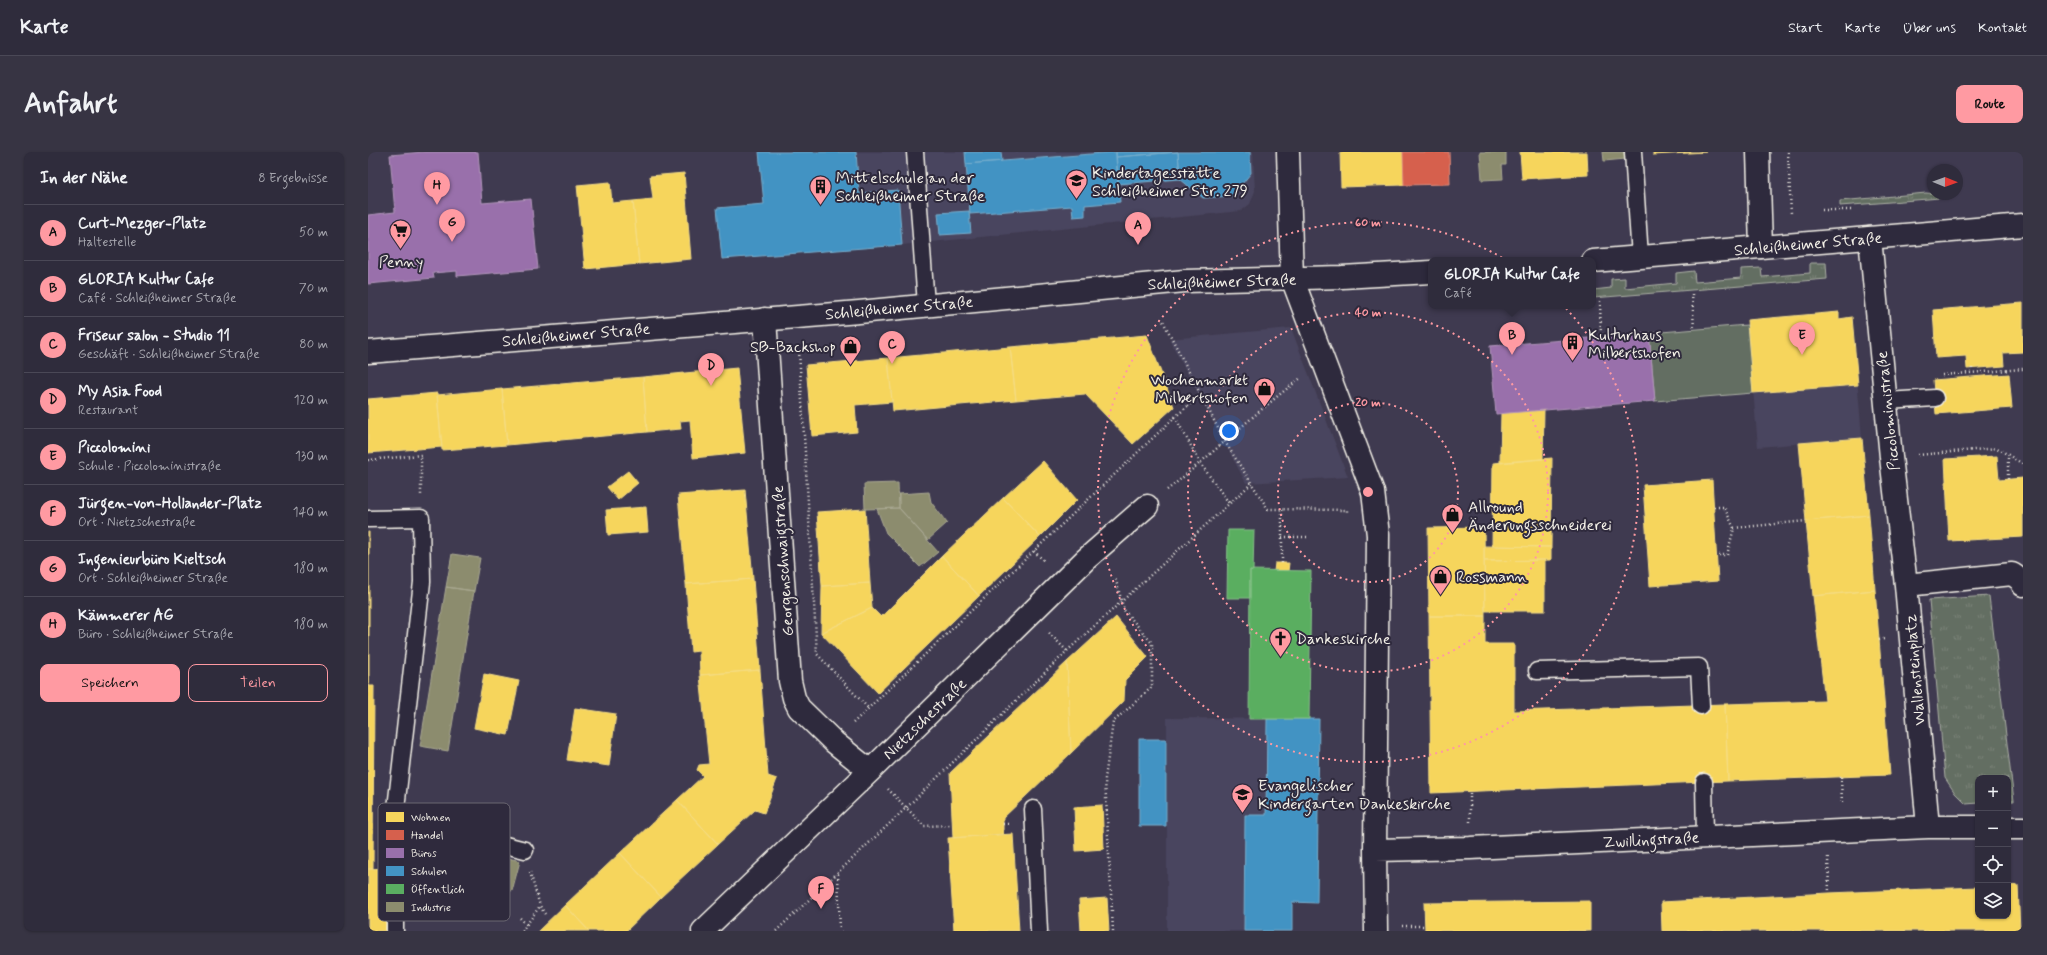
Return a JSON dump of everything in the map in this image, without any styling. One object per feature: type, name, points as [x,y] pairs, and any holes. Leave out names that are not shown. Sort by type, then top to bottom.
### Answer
[{"type":"street","points":[[1288,152],[1292,278],[1373,492],[1378,535],[1375,850],[1376,931]]},
{"type":"street","points":[[1758,152],[1761,247]]},
{"type":"street","name":"Schleißheimer Straße","points":[[1596,261],[2023,225]]},
{"type":"street","name":"Piccoloministraße","points":[[1870,238],[1891,457],[1906,585]]},
{"type":"street","name":"Schleißheimer Straße","points":[[368,352],[765,319],[1185,281],[1428,272]]},
{"type":"street","name":"Georgenschwaigstraße","points":[[765,319],[790,681],[794,698],[799,708],[834,742],[870,771]]},
{"type":"street","name":"Nietzschestraße","points":[[708,929],[1085,560],[1147,506]]},
{"type":"street","points":[[1906,585],[2012,574],[2021,580],[2023,585]]},
{"type":"street","name":"Wallensteinplatz","points":[[1906,585],[1928,827]]},
{"type":"street","points":[[1928,827],[1975,827]]},
{"type":"street","name":"Zwillingstraße","points":[[1375,850],[1470,848],[1928,827]]},
{"type":"street","points":[[2011,828],[2023,828]]},
{"type":"lane","points":[[915,152],[926,305]]},
{"type":"lane","points":[[1633,152],[1640,257]]},
{"type":"lane","points":[[1886,401],[1935,398]]},
{"type":"lane","points":[[368,519],[421,518],[422,582],[397,803]]},
{"type":"lane","points":[[1537,671],[1699,667],[1701,706]]},
{"type":"lane","points":[[1704,782],[1705,837]]},
{"type":"lane","points":[[1033,809],[1039,931]]},
{"type":"lane","points":[[510,846],[524,850]]},
{"type":"path","points":[[1788,152],[1791,214]]},
{"type":"path","points":[[1692,294],[1694,329]]},
{"type":"path","points":[[1600,301],[1602,337]]},
{"type":"path","points":[[1163,321],[1225,442],[1268,509],[1347,510],[1348,517]]},
{"type":"path","points":[[799,351],[817,654],[868,708]]},
{"type":"path","points":[[1147,506],[1201,464],[1265,405],[1324,361]]},
{"type":"path","points":[[1936,375],[2023,369]]},
{"type":"path","points":[[848,727],[1175,417],[1201,395]]},
{"type":"path","points":[[1175,417],[1201,464],[1229,503]]},
{"type":"path","points":[[1891,457],[1997,448],[2023,464]]},
{"type":"path","points":[[2008,454],[2008,479]]},
{"type":"path","points":[[368,460],[421,455],[421,518]]},
{"type":"path","points":[[776,931],[838,874],[1067,651],[1252,483]]},
{"type":"path","points":[[1714,507],[1724,507],[1734,528],[1727,555],[1716,555]]},
{"type":"path","points":[[1282,509],[1282,563]]},
{"type":"path","points":[[1734,528],[1806,521]]},
{"type":"path","points":[[1282,536],[1310,537]]},
{"type":"path","points":[[1113,931],[1105,779],[1113,722],[1152,687],[1152,643],[1124,610],[1115,578]]},
{"type":"path","points":[[870,771],[924,826],[952,825]]},
{"type":"path","points":[[1318,802],[1349,803]]},
{"type":"path","points":[[524,850],[540,906],[545,914]]},
{"type":"path","points":[[1828,857],[1829,893]]},
{"type":"path","points":[[838,874],[840,931]]},
{"type":"path","points":[[522,931],[540,906]]},
{"type":"path","points":[[1400,926],[1424,926]]},
{"type":"shaded area","points":[[759,152],[1253,152],[1255,191],[1250,204],[1241,211],[902,245],[722,259],[717,208],[764,204]]},
{"type":"shaded area","points":[[1839,312],[1839,319],[1852,317],[1862,438],[1758,447],[1747,320]]},
{"type":"shaded area","name":"Wochenmarkt Milbertshofen","points":[[1291,328],[1348,477],[1246,483],[1169,339]]},
{"type":"shaded area","name":"Evangelischer Kindergarten Dankeskirche","points":[[1167,718],[1319,719],[1317,903],[1292,902],[1292,931],[1167,931]]},
{"type":"green space","points":[[1927,193],[1927,199],[1840,206],[1840,201]]},
{"type":"green space","points":[[1810,263],[1826,263],[1827,279],[1596,298],[1596,290],[1611,288],[1611,279],[1625,278],[1625,288],[1676,283],[1676,273],[1694,271],[1695,282],[1741,278],[1741,269],[1761,268],[1762,277],[1810,273]]},
{"type":"green space","points":[[1747,325],[1753,393],[1655,401],[1649,333]]},
{"type":"green space","points":[[1989,596],[2011,775],[1975,775],[1975,803],[1966,804],[1955,793],[1945,778],[1929,600]]},
{"type":"green space","points":[[2011,776],[2014,801],[2011,801]]},
{"type":"building: Wohnen","points":[[1340,152],[1403,152],[1404,185],[1341,187]]},
{"type":"building: Wohnen","points":[[1520,152],[1587,152],[1588,175],[1522,179]]},
{"type":"building: Wohnen","points":[[1653,152],[1706,152],[1653,155]]},
{"type":"building: Wohnen","points":[[684,173],[691,259],[639,264],[633,201],[653,199],[650,176]]},
{"type":"building: Wohnen","points":[[610,182],[612,203],[633,201],[639,264],[585,269],[577,185]]},
{"type":"building: Wohnen","points":[[2023,303],[2023,352],[2003,353],[2004,366],[1967,369],[1966,356],[1936,358],[1933,310]]},
{"type":"building: Wohnen","points":[[1839,312],[1839,319],[1852,317],[1858,385],[1753,393],[1747,320]]},
{"type":"building: Wohnen","points":[[1147,335],[1174,407],[1133,444],[1085,394],[1016,400],[1010,347]]},
{"type":"building: Wohnen","points":[[1010,347],[1016,400],[893,411],[888,358]]},
{"type":"building: Wohnen","points":[[888,358],[892,402],[855,405],[857,432],[812,436],[806,365]]},
{"type":"building: Wohnen","points":[[737,368],[745,453],[693,458],[690,420],[680,421],[681,429],[647,432],[643,377]]},
{"type":"building: Wohnen","points":[[2009,374],[2012,408],[1936,414],[1933,380]]},
{"type":"building: Wohnen","points":[[643,377],[647,432],[507,445],[502,389]]},
{"type":"building: Wohnen","points":[[502,389],[507,445],[442,450],[437,395]]},
{"type":"building: Wohnen","points":[[437,393],[442,447],[368,453],[368,399]]},
{"type":"building: Wohnen","points":[[1544,410],[1543,459],[1500,463],[1501,413]]},
{"type":"building: Wohnen","points":[[1862,438],[1869,515],[1806,521],[1799,443]]},
{"type":"building: Wohnen","points":[[1997,456],[1999,480],[2023,478],[2023,537],[1949,541],[1945,459]]},
{"type":"building: Wohnen","points":[[1552,458],[1551,547],[1492,546],[1493,463]]},
{"type":"building: Wohnen","points":[[1043,461],[1077,500],[1040,537],[1003,498]]},
{"type":"building: Wohnen","points":[[628,471],[638,483],[618,500],[607,487]]},
{"type":"building: Wohnen","points":[[1712,480],[1718,581],[1650,586],[1643,485]]},
{"type":"building: Wohnen","points":[[745,490],[753,579],[686,584],[678,495]]},
{"type":"building: Wohnen","points":[[1003,498],[1040,537],[979,596],[942,556]]},
{"type":"building: Wohnen","points":[[646,507],[648,532],[608,535],[606,510]]},
{"type":"building: Wohnen","points":[[865,509],[870,583],[822,586],[817,512]]},
{"type":"building: Wohnen","points":[[1869,515],[1875,590],[1813,596],[1806,521]]},
{"type":"building: Wohnen","points":[[1484,527],[1485,616],[1429,616],[1428,528]]},
{"type":"building: Wohnen","points":[[369,532],[369,686],[368,686]]},
{"type":"building: Wohnen","points":[[1484,546],[1551,547],[1551,560],[1484,561]]},
{"type":"building: Wohnen","points":[[942,556],[979,596],[878,693],[821,633],[872,608],[881,617]]},
{"type":"building: Wohnen","points":[[1545,560],[1545,611],[1485,611],[1484,561]]},
{"type":"building: Wohnen","points":[[1275,563],[1289,563],[1288,571],[1274,571]]},
{"type":"building: Wohnen","points":[[753,579],[760,670],[700,675],[699,651],[691,652],[686,584]]},
{"type":"building: Wohnen","points":[[870,583],[872,608],[821,633],[822,586]]},
{"type":"building: Wohnen","points":[[1875,590],[1890,775],[1728,781],[1725,704],[1825,701],[1813,596]]},
{"type":"building: Wohnen","points":[[1429,616],[1485,616],[1485,644],[1514,644],[1514,711],[1725,704],[1728,781],[1431,793]]},
{"type":"building: Wohnen","points":[[1116,617],[1148,657],[1125,680],[1124,701],[1071,753],[1067,662]]},
{"type":"building: Wohnen","points":[[1067,662],[1071,753],[1003,818],[1003,834],[953,838],[950,773]]},
{"type":"building: Wohnen","points":[[760,670],[768,776],[777,779],[764,813],[755,810],[718,844],[677,800],[703,776],[697,770],[699,765],[709,764],[700,675]]},
{"type":"building: Wohnen","points":[[484,674],[519,681],[508,735],[474,728]]},
{"type":"building: Wohnen","points":[[368,686],[374,686],[373,869],[368,869]]},
{"type":"building: Wohnen","points":[[575,708],[616,714],[609,766],[567,760]]},
{"type":"building: Wohnen","points":[[677,800],[718,844],[661,897],[620,853]]},
{"type":"building: Wohnen","points":[[1102,805],[1104,849],[1076,851],[1074,807]]},
{"type":"building: Wohnen","points":[[1013,834],[1019,931],[954,931],[948,838]]},
{"type":"building: Wohnen","points":[[620,853],[661,897],[626,931],[589,931],[565,905]]},
{"type":"building: Wohnen","points":[[378,868],[378,921],[386,921],[386,931],[368,931],[368,869]]},
{"type":"building: Wohnen","points":[[2018,885],[2020,931],[1662,931],[1661,902],[1975,887],[1975,919],[2011,919],[2011,886]]},
{"type":"building: Wohnen","points":[[1107,898],[1109,931],[1081,931],[1079,900]]},
{"type":"building: Wohnen","points":[[1590,901],[1590,931],[1425,931],[1424,903]]},
{"type":"building: Wohnen","points":[[565,905],[589,931],[538,931]]},
{"type":"building: Handel","points":[[1403,152],[1449,152],[1450,184],[1404,185]]},
{"type":"building: Büros","points":[[424,152],[478,152],[482,203],[531,199],[538,269],[457,276],[457,271],[433,273],[434,278],[368,284],[368,215],[395,212],[390,155]]},
{"type":"building: Büros","name":"Kulturhaus Milbertshofen","points":[[1649,333],[1655,401],[1496,414],[1490,346]]},
{"type":"building: Schulen","name":"Mittelschule an der Schleißheimer Straße","points":[[759,152],[856,152],[859,193],[898,190],[902,245],[722,259],[717,208],[764,204]]},
{"type":"building: Schulen","name":"Mittelschule an der Schleißheimer Straße","points":[[965,152],[1001,152],[1002,161],[966,164]]},
{"type":"building: Schulen","points":[[1116,152],[1120,202],[1085,205],[1085,216],[1073,217],[1072,206],[970,214],[966,164]]},
{"type":"building: Schulen","points":[[1116,152],[1178,152],[1116,157]]},
{"type":"building: Schulen","points":[[1178,152],[1250,152],[1251,173],[1232,196],[1203,198],[1180,179]]},
{"type":"building: Schulen","points":[[1178,152],[1180,179],[1118,184],[1116,157]]},
{"type":"building: Schulen","points":[[969,211],[971,233],[940,235],[938,213]]},
{"type":"building: Schulen","points":[[1267,719],[1319,719],[1317,903],[1292,902],[1292,931],[1244,931],[1245,815],[1266,815]]},
{"type":"building: Schulen","points":[[1139,739],[1166,739],[1166,826],[1139,826]]},
{"type":"building: Öffentlich","points":[[1228,530],[1254,530],[1253,571],[1250,570],[1250,598],[1227,598]]},
{"type":"building: Öffentlich","name":"Dankeskirche","points":[[1250,570],[1311,571],[1309,719],[1249,719]]},
{"type":"building: Industrie","points":[[1480,152],[1506,152],[1506,165],[1502,165],[1503,179],[1482,180]]},
{"type":"building: Industrie","points":[[1603,152],[1625,152],[1626,159],[1604,161]]},
{"type":"building: Industrie","points":[[898,483],[899,508],[865,509],[864,484]]},
{"type":"building: Industrie","points":[[929,492],[931,502],[947,523],[928,540],[899,508],[899,494]]},
{"type":"building: Industrie","points":[[899,508],[938,552],[920,567],[886,533],[877,509]]},
{"type":"building: Industrie","points":[[452,554],[480,558],[474,591],[446,587]]},
{"type":"building: Industrie","points":[[446,587],[474,591],[448,751],[420,746]]},
{"type":"building: Industrie","points":[[510,858],[520,861],[512,891],[510,890]]},
{"type":"place","name":"Kindertagesstätte Schleißheimer Str. 279","points":[[1077,200]]},
{"type":"place","name":"Kämmerer AG","points":[[437,205]]},
{"type":"place","name":"Mittelschule an der Schleißheimer Straße","points":[[820,206]]},
{"type":"place","name":"Ingenieurbüro Kieltsch","points":[[452,242]]},
{"type":"place","name":"Curt-Mezger-Platz","points":[[1138,245]]},
{"type":"place","name":"Penny","points":[[401,250]]},
{"type":"place","name":"GLORIA Kultur Cafe","points":[[1512,355]]},
{"type":"place","name":"Piccolomini","points":[[1802,355]]},
{"type":"place","name":"Kulturhaus Milbertshofen","points":[[1572,362]]},
{"type":"place","name":"Friseur salon - Studio 11","points":[[892,364]]},
{"type":"place","name":"SB-Backshop","points":[[851,366]]},
{"type":"place","name":"My Asia Food","points":[[711,386]]},
{"type":"place","name":"Wochenmarkt Milbertshofen","points":[[1264,408]]},
{"type":"place","name":"Allround Änderungsschneiderei","points":[[1452,534]]},
{"type":"place","name":"Rossmann","points":[[1440,596]]},
{"type":"place","name":"Dankeskirche","points":[[1280,658]]},
{"type":"place","name":"Evangelischer Kindergarten Dankeskirche","points":[[1242,814]]},
{"type":"place","name":"Jürgen-von-Hollander-Platz","points":[[821,909]]}]
